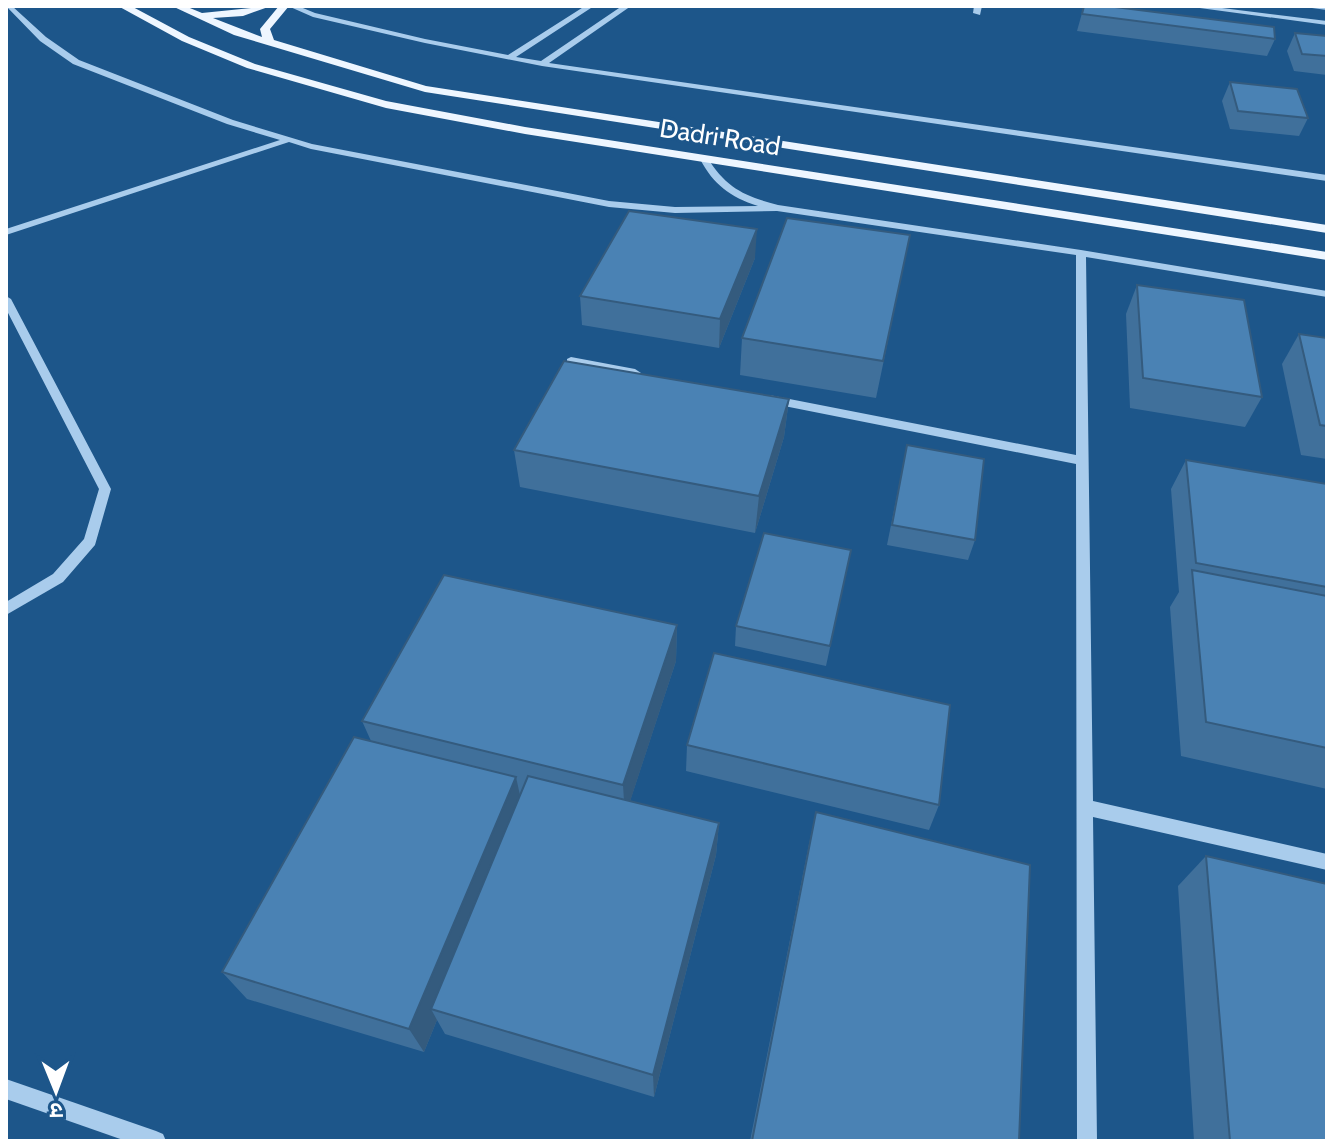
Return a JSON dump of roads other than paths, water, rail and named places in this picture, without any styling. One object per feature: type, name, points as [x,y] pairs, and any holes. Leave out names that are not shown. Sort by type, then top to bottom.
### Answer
[{"type":"main road","name":"Dadri Road","points":[[123,6],[157,27],[240,64],[413,111],[1327,256]]},
{"type":"main road","name":"Dadri Road","points":[[177,6],[194,16],[269,43],[425,89],[1327,229]]},
{"type":"main road","points":[[194,16],[243,13],[266,6]]},
{"type":"main road","points":[[269,43],[265,29],[284,6]]},
{"type":"street","points":[[8,6],[43,39],[76,62],[145,91],[288,139],[609,204],[675,210],[777,208]]},
{"type":"street","points":[[292,6],[327,18],[542,64],[1327,178]]},
{"type":"street","points":[[509,58],[590,6]]},
{"type":"street","points":[[542,64],[627,6]]},
{"type":"street","points":[[1189,6],[1327,23]]},
{"type":"street","points":[[1315,6],[1327,8]]},
{"type":"street","points":[[6,232],[288,139]]},
{"type":"street","points":[[704,159],[723,188],[751,201],[777,208],[1081,253],[1327,294]]},
{"type":"street","points":[[1081,253],[1087,1141]]},
{"type":"street","points":[[6,299],[105,489],[90,541],[58,578],[6,609]]},
{"type":"street","points":[[571,361],[649,376]]},
{"type":"street","points":[[757,397],[1083,461]]},
{"type":"street","points":[[1085,807],[1327,862]]},
{"type":"street","points":[[6,1089],[156,1141]]}]
